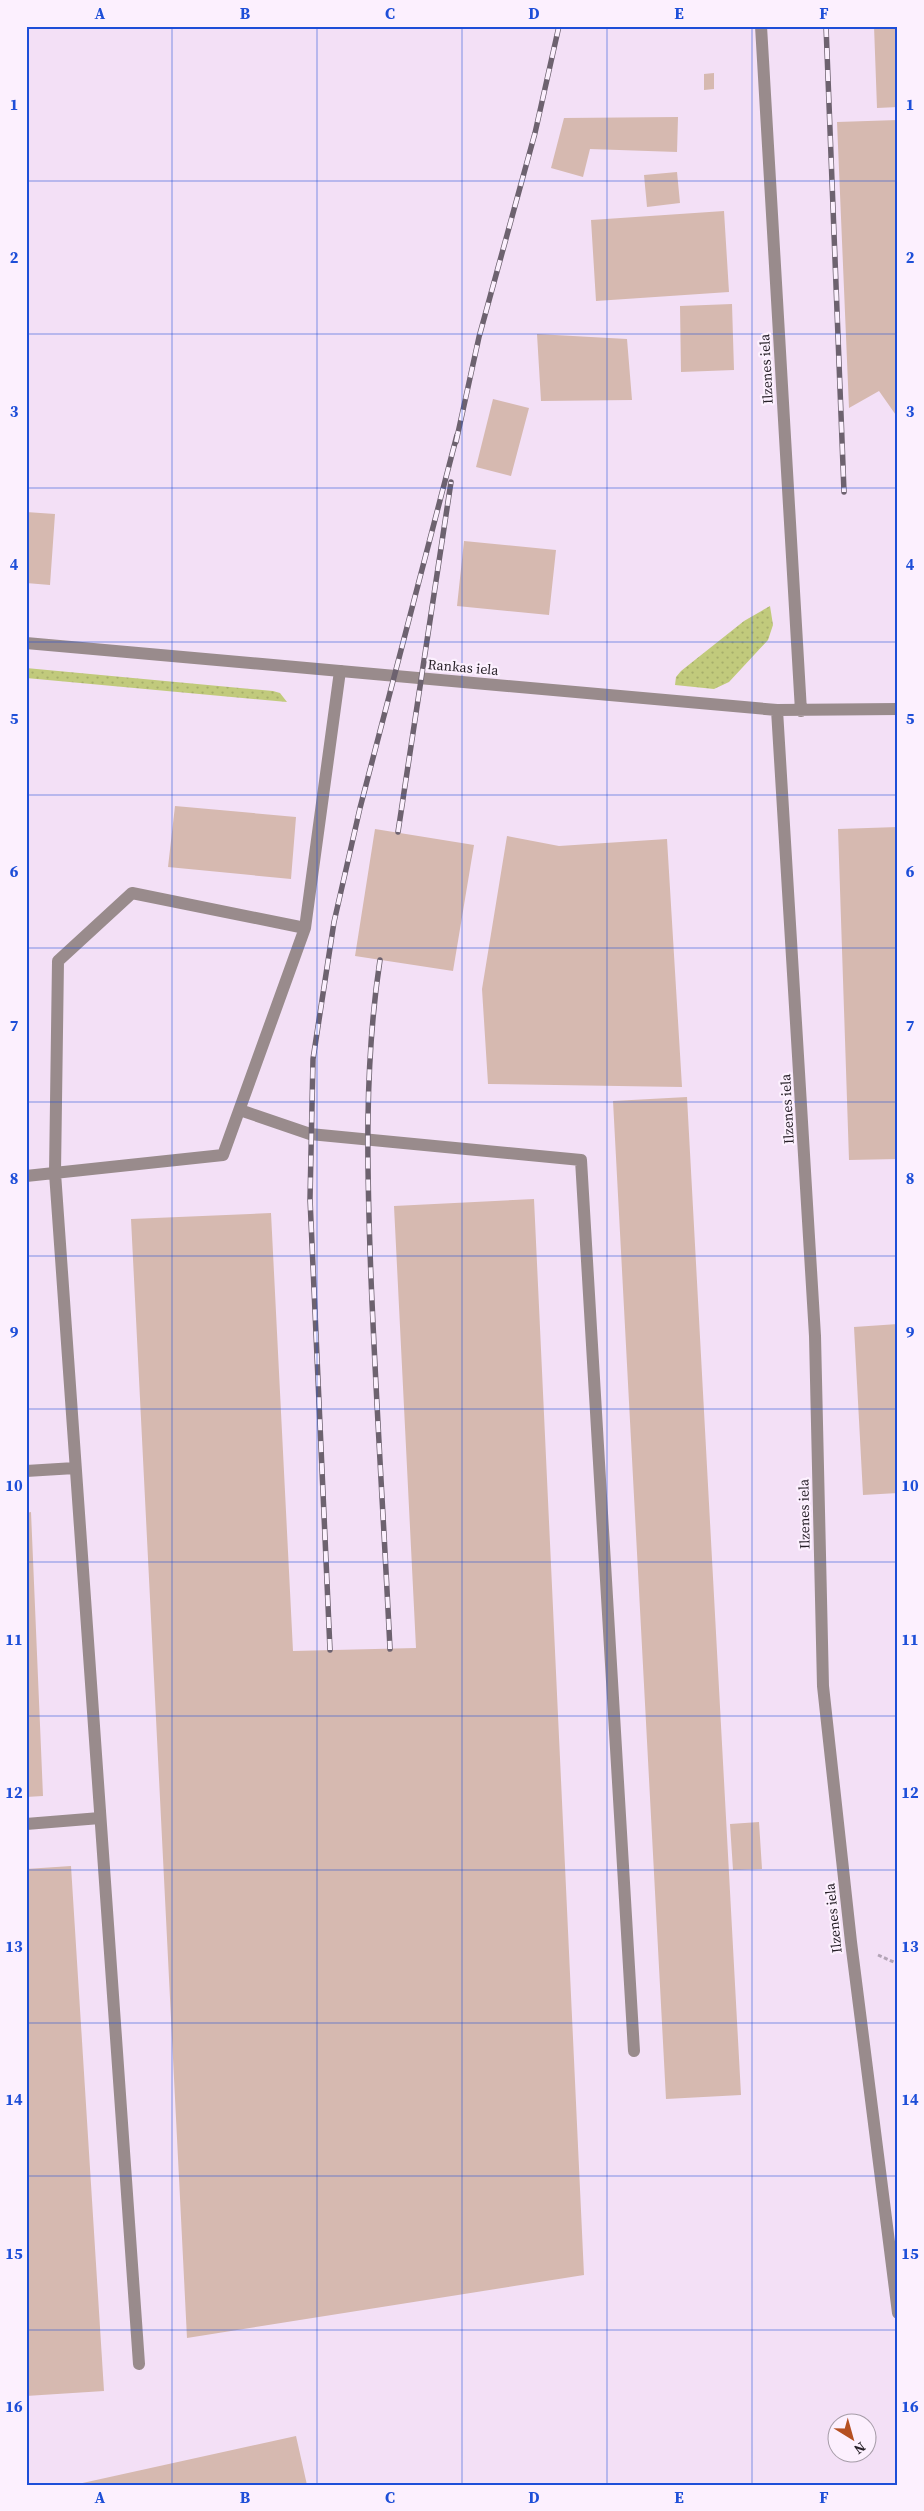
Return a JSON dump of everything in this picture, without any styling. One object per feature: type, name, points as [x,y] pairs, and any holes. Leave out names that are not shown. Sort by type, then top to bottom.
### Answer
[{"type":"street","name":"Ilzenes iela","points":[[761,26],[801,711]]},
{"type":"street","name":"Rankas iela","points":[[26,643],[777,710],[898,709]]},
{"type":"street","points":[[26,1176],[223,1155],[305,928],[340,671]]},
{"type":"street","name":"Ilzenes iela","points":[[777,710],[815,1336],[823,1686],[851,1942],[898,2313]]},
{"type":"street","points":[[139,2364],[54,1173],[58,961],[132,893],[305,928]]},
{"type":"street","points":[[240,1110],[310,1134],[582,1160],[634,2051]]},
{"type":"street","points":[[26,1471],[75,1468]]},
{"type":"street","points":[[26,1824],[100,1818]]},
{"type":"green space","points":[[770,606],[773,625],[768,640],[729,682],[714,689],[675,685],[676,677],[681,671],[744,621]]},
{"type":"green space","points":[[26,668],[273,691],[280,693],[287,702],[26,678]]},
{"type":"building","points":[[874,26],[898,26],[898,107],[877,108]]},
{"type":"building","points":[[714,73],[714,89],[704,90],[704,74]]},
{"type":"building","points":[[678,117],[677,152],[590,149],[583,177],[551,168],[564,118]]},
{"type":"building","points":[[898,120],[898,418],[879,391],[849,408],[837,122]]},
{"type":"building","points":[[677,172],[680,203],[647,207],[644,175]]},
{"type":"building","points":[[724,211],[729,292],[596,301],[591,220]]},
{"type":"building","points":[[732,304],[734,370],[681,372],[680,306]]},
{"type":"building","points":[[537,334],[627,339],[632,400],[541,401]]},
{"type":"building","points":[[493,399],[529,408],[511,476],[476,467]]},
{"type":"building","points":[[26,512],[55,514],[50,585],[26,583]]},
{"type":"building","points":[[464,541],[556,550],[549,615],[457,606]]},
{"type":"building","points":[[175,806],[296,817],[291,879],[168,867]]},
{"type":"building","points":[[898,827],[898,1159],[849,1160],[838,829]]},
{"type":"building","points":[[375,829],[474,845],[453,971],[355,956]]},
{"type":"building","points":[[507,836],[559,846],[667,839],[682,1087],[488,1084],[482,989]]},
{"type":"building","points":[[687,1097],[741,2095],[666,2099],[613,1101]]},
{"type":"building","points":[[534,1199],[584,2275],[187,2338],[131,1219],[271,1213],[293,1651],[416,1648],[394,1206]]},
{"type":"building","points":[[898,1324],[898,1493],[863,1495],[854,1327]]},
{"type":"building","points":[[31,1512],[43,1796],[26,1797],[26,1513]]},
{"type":"building","points":[[759,1822],[762,1869],[733,1870],[730,1824]]},
{"type":"building","points":[[71,1866],[104,2391],[26,2396],[26,1869]]},
{"type":"building","points":[[296,2436],[307,2485],[78,2485],[78,2484]]},
{"type":"railway","points":[[456,442],[479,337],[535,133],[559,26]]},
{"type":"railway","points":[[826,26],[844,492]]},
{"type":"railway","points":[[330,1650],[310,1199],[313,1059],[334,922],[360,808],[457,435]]},
{"type":"railway","points":[[398,832],[451,482]]},
{"type":"railway","points":[[380,960],[371,1039],[368,1158],[373,1324],[390,1649]]}]
